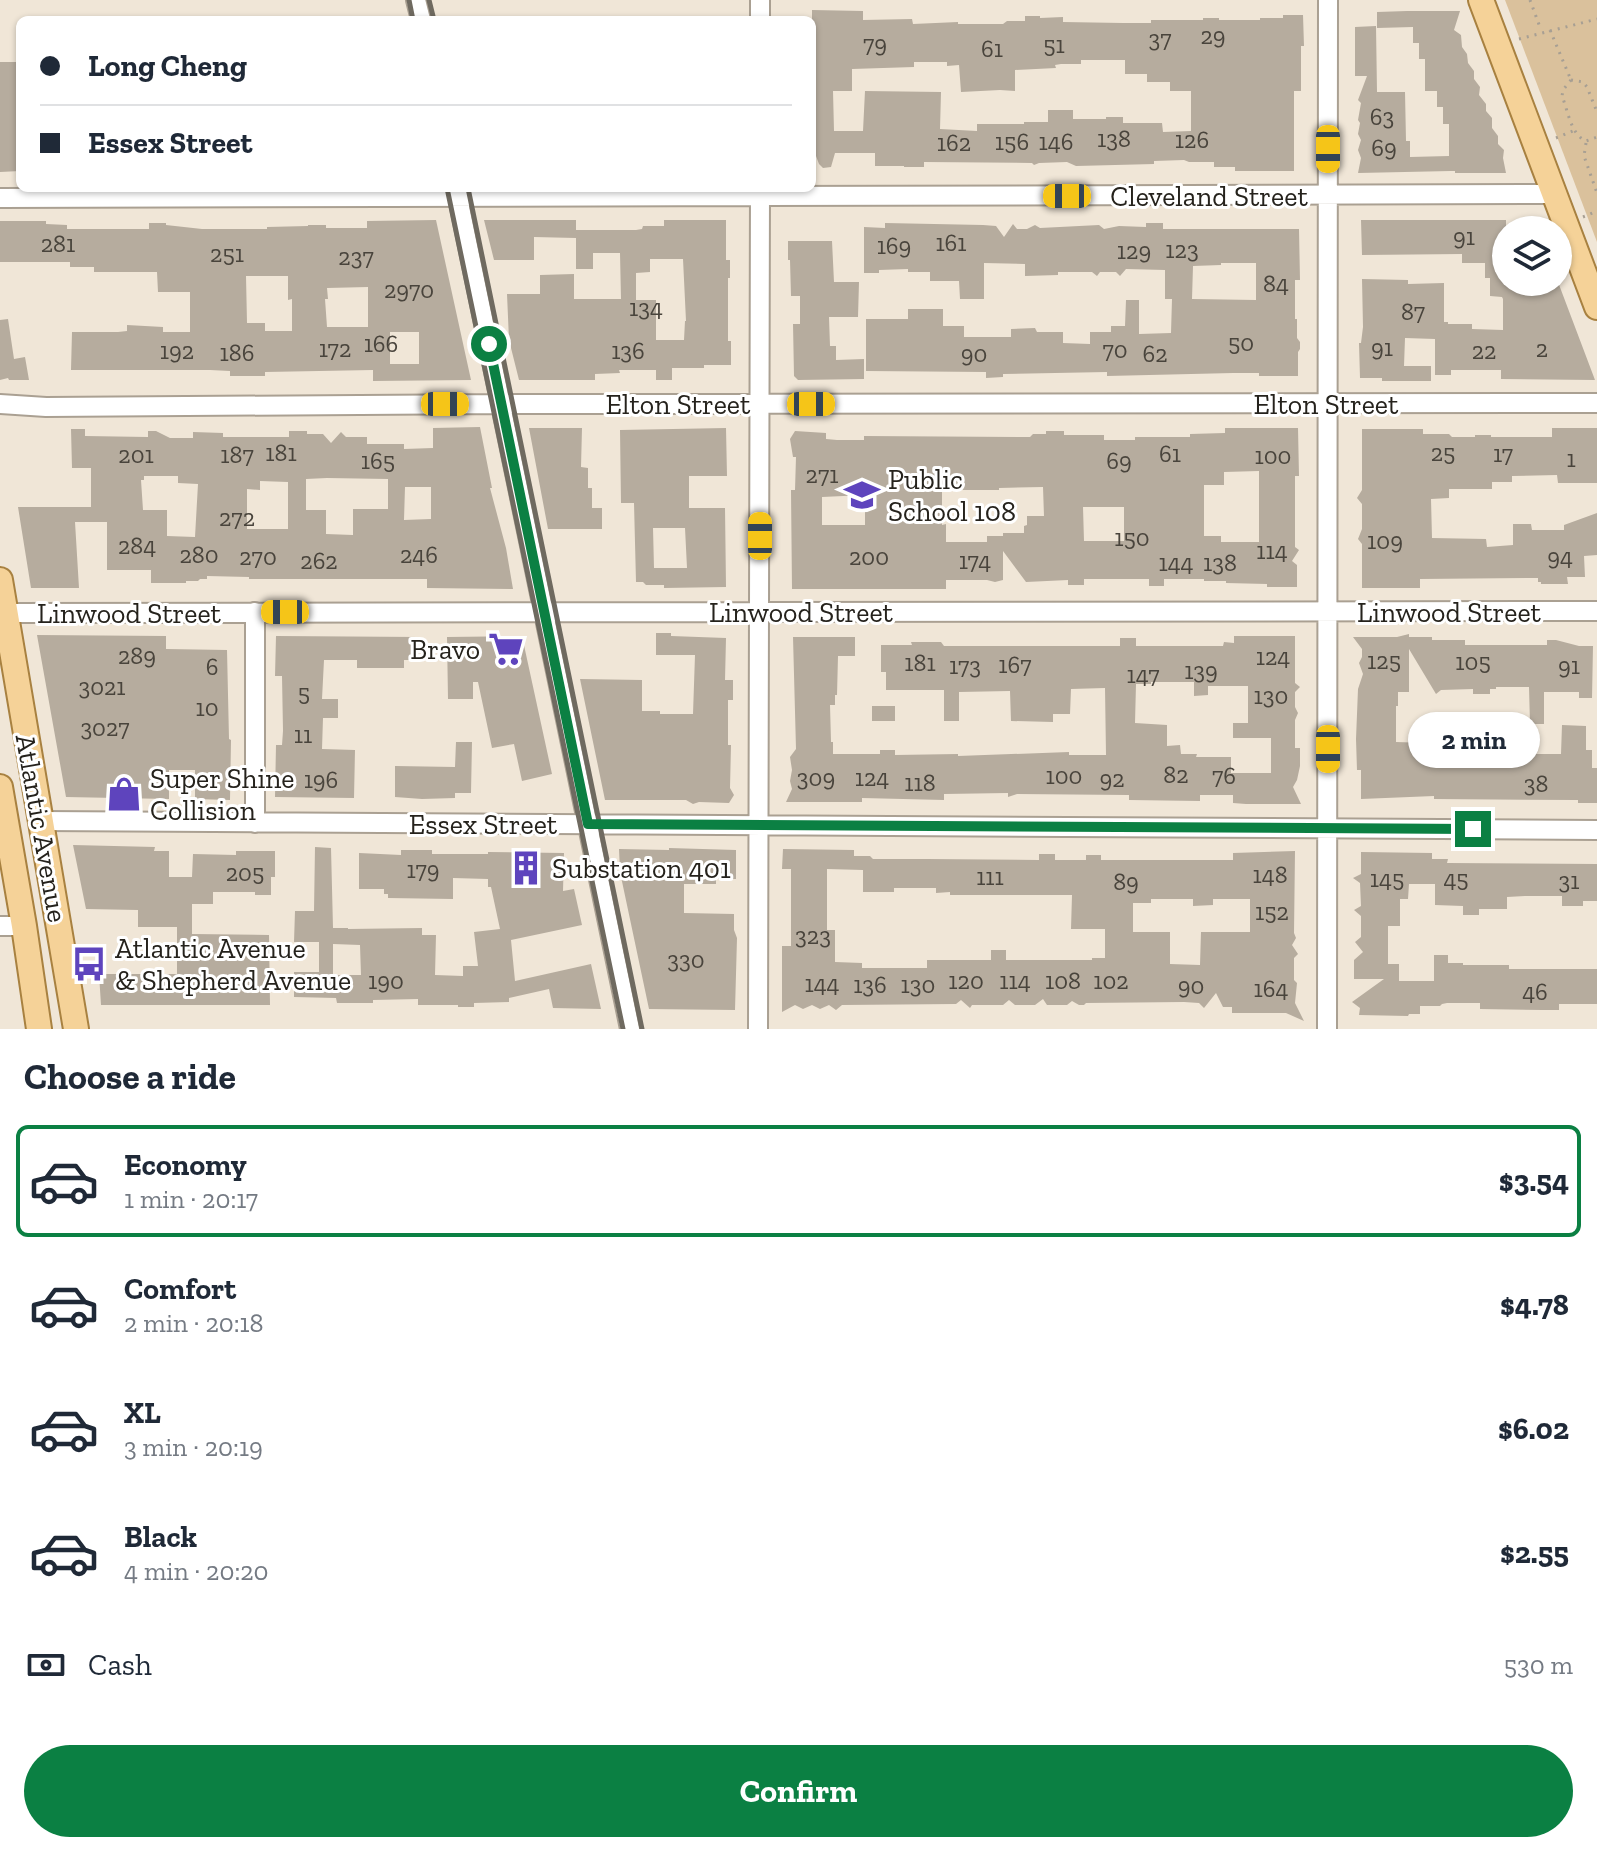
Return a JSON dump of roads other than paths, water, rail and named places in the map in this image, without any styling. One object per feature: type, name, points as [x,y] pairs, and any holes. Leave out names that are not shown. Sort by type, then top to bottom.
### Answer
[{"type":"main road","points":[[1481,0],[1597,307]]},
{"type":"main road","name":"Atlantic Avenue","points":[[0,580],[76,1029]]},
{"type":"main road","name":"Atlantic Avenue","points":[[0,787],[12,926],[39,1029]]},
{"type":"street","points":[[1327,1029],[1328,0]]},
{"type":"street","points":[[457,192],[630,1029]]},
{"type":"street","name":"Cleveland Street","points":[[0,198],[457,192],[1328,196],[1554,194]]},
{"type":"street","points":[[758,1029],[760,192]]},
{"type":"street","name":"Elton Street","points":[[0,404],[46,407],[1597,403]]},
{"type":"street","name":"Linwood Street","points":[[6,613],[1597,611]]},
{"type":"street","points":[[255,612],[255,823]]},
{"type":"street","name":"Essex Street","points":[[41,821],[1597,830]]},
{"type":"railway","points":[[409,0],[412,16]]},
{"type":"railway","points":[[429,0],[433,16]]},
{"type":"railway","points":[[448,192],[623,1029]]},
{"type":"railway","points":[[469,192],[642,1029]]},
{"type":"place","name":"Public School 108","points":[[862,495]]},
{"type":"place","name":"Bravo","points":[[506,649]]},
{"type":"place","name":"Super Shine Collision","points":[[124,794]]},
{"type":"place","name":"Substation 401","points":[[526,868]]},
{"type":"place","name":"Atlantic Avenue & Shepherd Avenue","points":[[89,964]]}]
